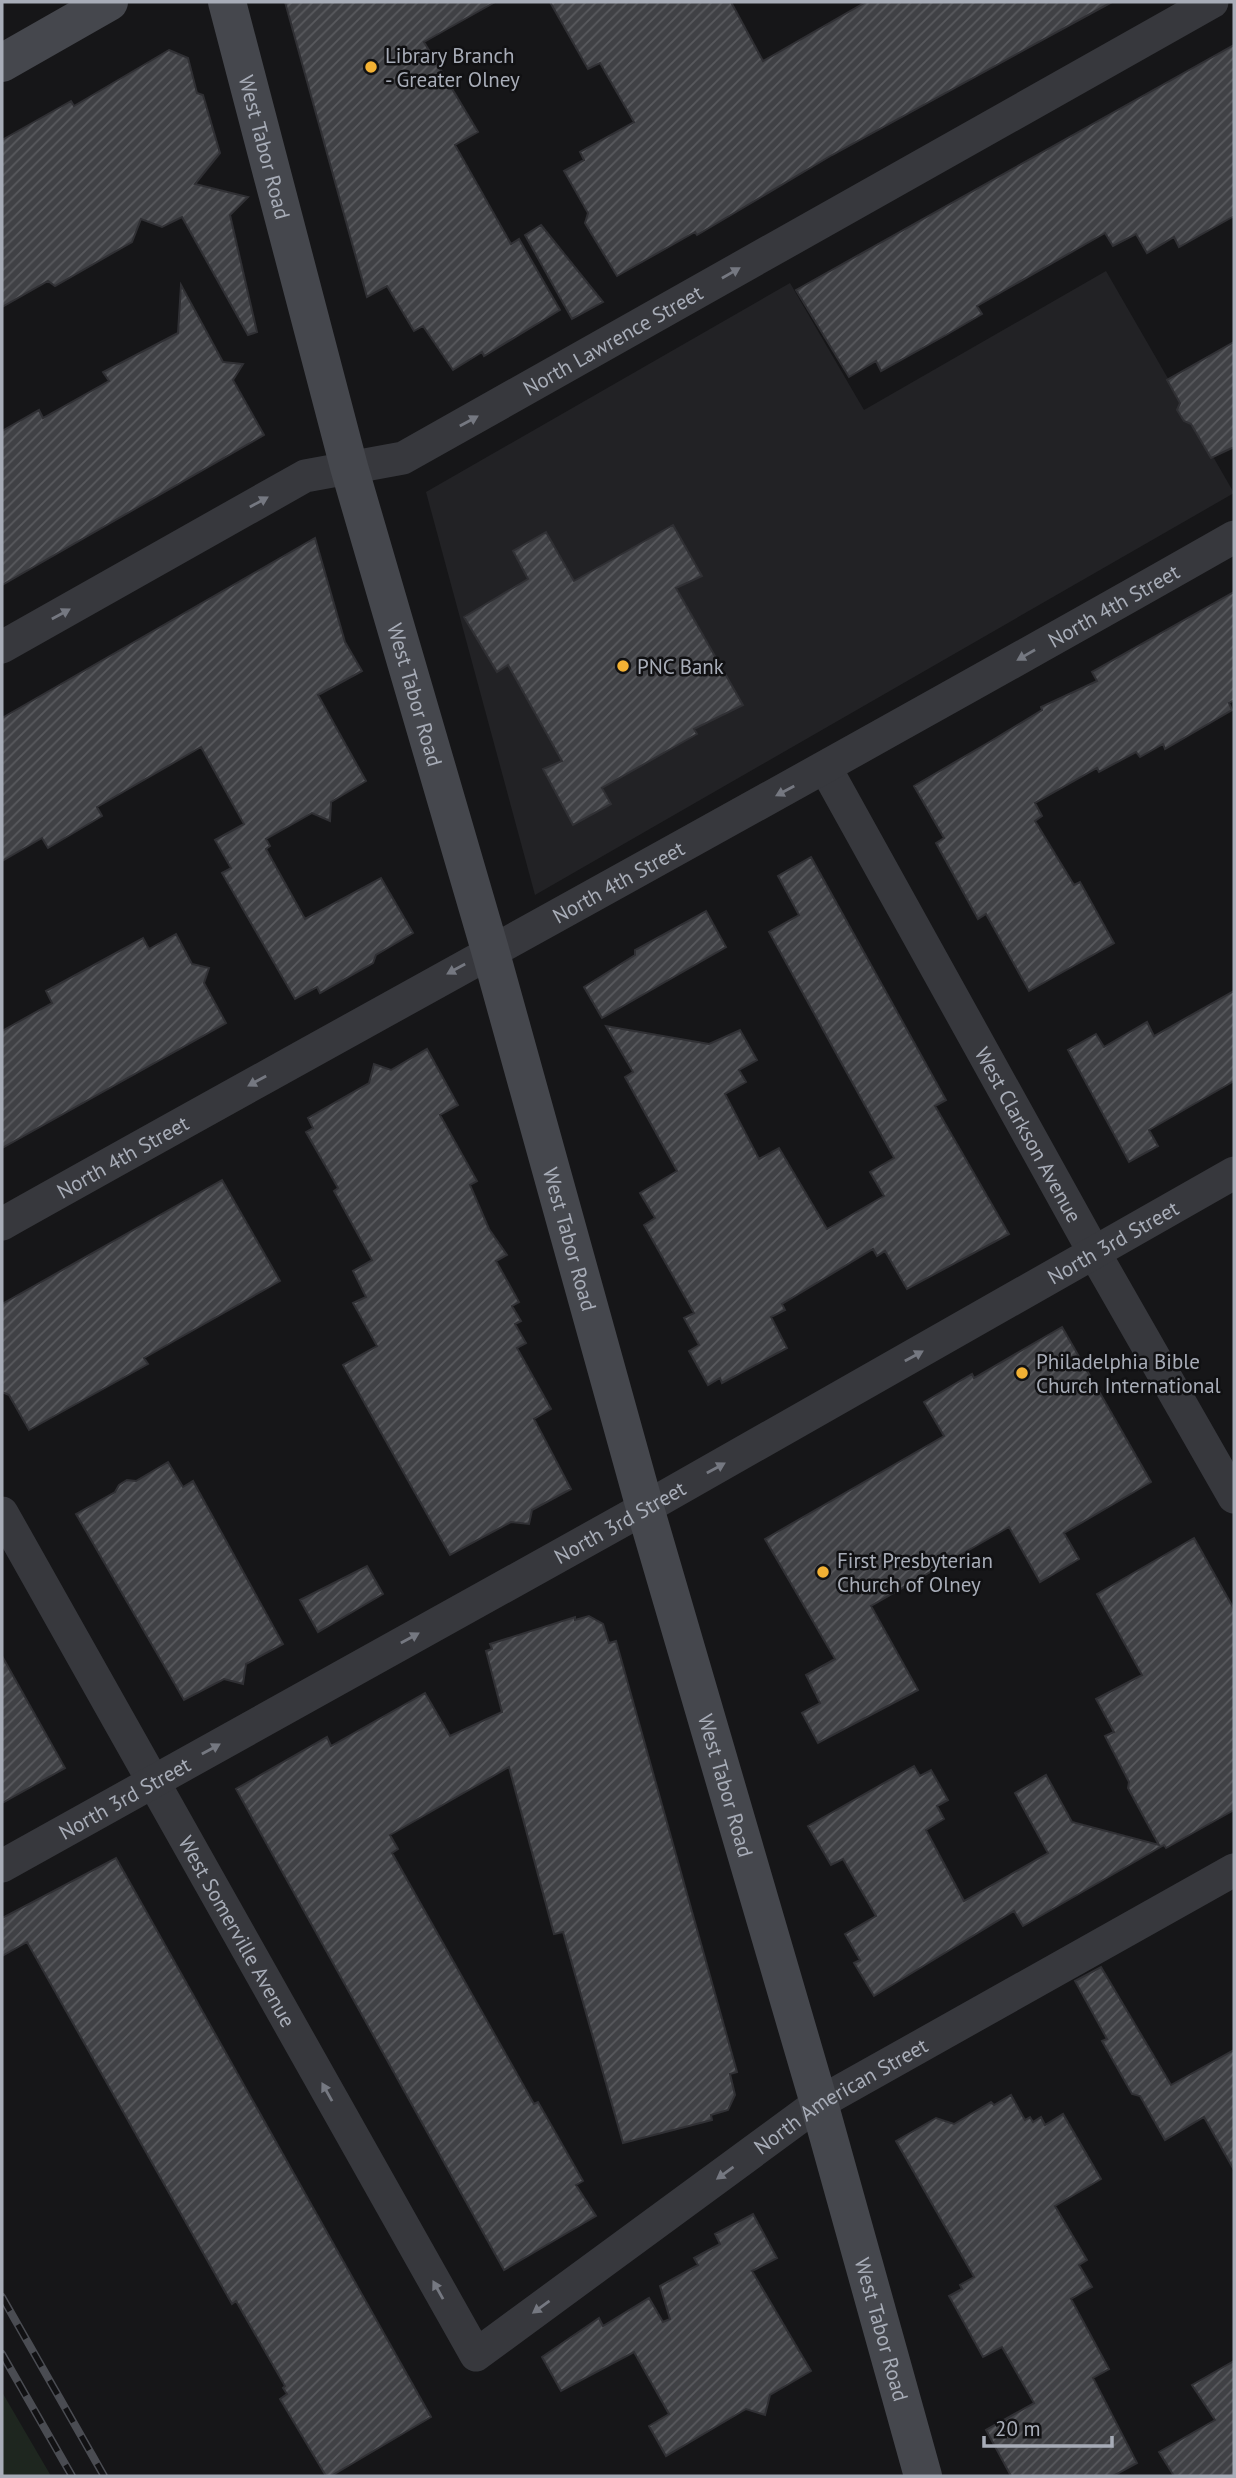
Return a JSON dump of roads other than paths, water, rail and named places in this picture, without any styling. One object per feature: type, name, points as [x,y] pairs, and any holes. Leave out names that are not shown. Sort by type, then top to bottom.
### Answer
[{"type":"street","points":[[2,63],[109,2]]},
{"type":"street","name":"West Tabor Road","points":[[227,2],[349,467],[490,950],[645,1508],[819,2103],[923,2476]]},
{"type":"street","name":"North Lawrence Street","points":[[2,647],[305,476],[402,458],[1212,2]]},
{"type":"street","name":"North 4th Street","points":[[2,1224],[490,950],[826,769],[1234,537]]},
{"type":"street","name":"West Clarkson Avenue","points":[[826,769],[1095,1254],[1234,1497]]},
{"type":"street","name":"North 3rd Street","points":[[2,1866],[645,1508],[1234,1173]]},
{"type":"street","name":"West Somerville Avenue","points":[[2,1513],[472,2350]]},
{"type":"street","name":"North American Street","points":[[472,2350],[476,2355],[819,2103],[1234,1870]]},
{"type":"railway","points":[[2,2297],[104,2476]]},
{"type":"railway","points":[[2,2354],[72,2476]]},
{"type":"place","name":"Library Branch - Greater Olney","points":[[371,67]]},
{"type":"place","name":"PNC Bank","points":[[623,666]]},
{"type":"place","name":"Philadelphia Bible Church International","points":[[1022,1373]]},
{"type":"place","name":"First Presbyterian Church of Olney","points":[[823,1572]]}]
